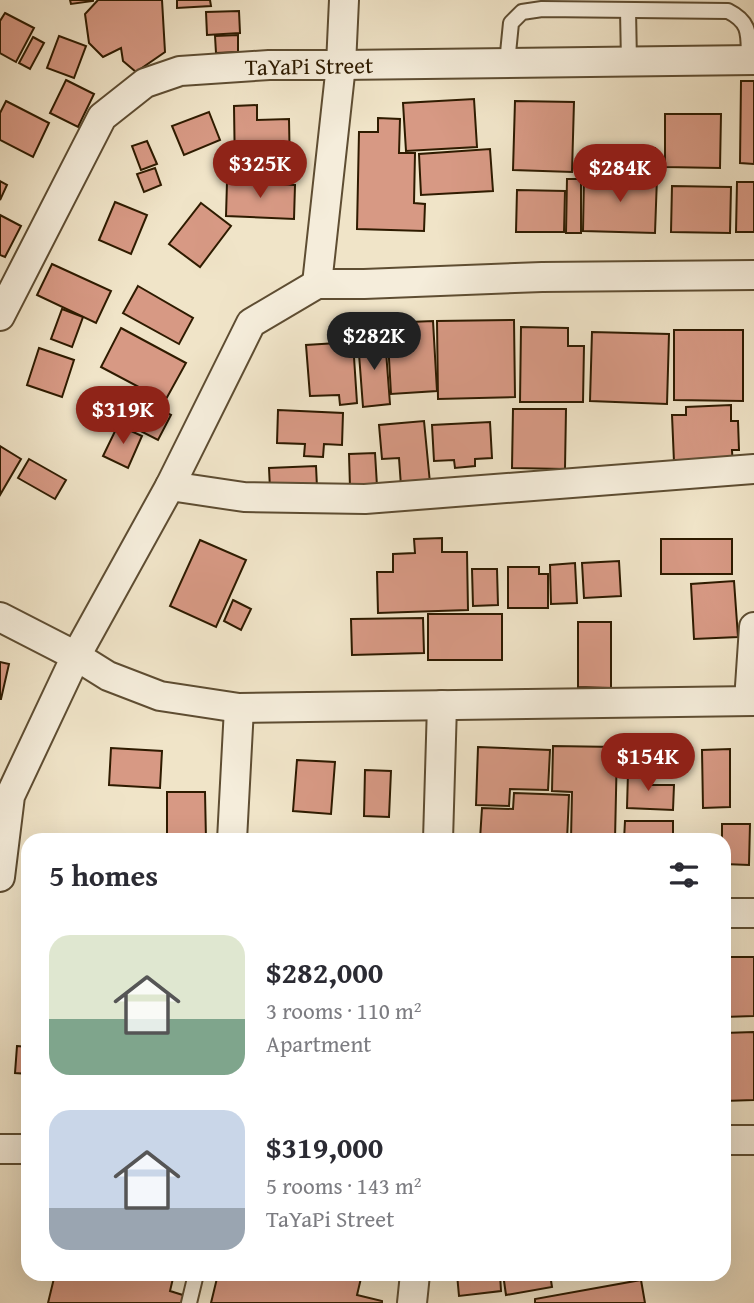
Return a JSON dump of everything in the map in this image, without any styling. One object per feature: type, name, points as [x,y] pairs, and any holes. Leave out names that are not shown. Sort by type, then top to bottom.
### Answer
[{"type":"street","points":[[317,284],[341,65],[344,0]]},
{"type":"street","name":"TaYaPi Street","points":[[0,316],[102,117],[145,83],[180,71],[269,65],[751,60]]},
{"type":"street","points":[[0,877],[10,796],[76,656],[170,486],[251,323],[317,284],[542,277],[754,275]]},
{"type":"street","points":[[170,486],[244,497],[365,499],[754,469]]},
{"type":"street","points":[[0,617],[76,656],[108,676],[160,696],[239,708],[752,701],[754,627]]},
{"type":"street","points":[[438,833],[442,705]]},
{"type":"street","points":[[232,833],[239,708]]},
{"type":"street","points":[[731,913],[754,913]]},
{"type":"street","points":[[731,1140],[754,1140]]},
{"type":"street","points":[[0,1149],[21,1149]]},
{"type":"street","points":[[412,1303],[414,1281]]},
{"type":"lane","points":[[507,64],[511,23],[522,12],[541,9],[729,11],[740,17],[747,29],[751,60]]},
{"type":"lane","points":[[628,10],[629,62]]},
{"type":"lane","points":[[189,1303],[194,1281]]},
{"type":"building","points":[[70,0],[93,0],[93,1],[71,4]]},
{"type":"building","points":[[98,0],[162,0],[165,52],[136,72],[123,61],[121,48],[103,57],[89,43],[85,14]]},
{"type":"building","points":[[177,0],[210,0],[211,6],[177,8]]},
{"type":"building","points":[[239,11],[240,33],[207,35],[206,12]]},
{"type":"building","points":[[5,13],[34,28],[16,62],[0,53],[0,21]]},
{"type":"building","points":[[238,35],[238,52],[216,53],[215,36]]},
{"type":"building","points":[[59,36],[86,46],[74,78],[47,68]]},
{"type":"building","points":[[33,37],[44,43],[30,69],[19,63]]},
{"type":"building","points":[[66,80],[94,94],[78,127],[50,113]]},
{"type":"building","points":[[741,81],[754,81],[754,164],[740,163]]},
{"type":"building","points":[[474,99],[477,147],[406,151],[403,103]]},
{"type":"building","points":[[6,101],[49,123],[33,157],[0,140],[0,113]]},
{"type":"building","points":[[515,101],[574,102],[572,172],[513,170]]},
{"type":"building","points":[[257,105],[257,120],[289,119],[290,173],[235,174],[234,106]]},
{"type":"building","points":[[209,112],[220,140],[184,155],[172,126]]},
{"type":"building","points":[[665,114],[721,114],[720,168],[665,167]]},
{"type":"building","points":[[378,118],[400,119],[399,153],[415,153],[414,203],[425,204],[424,231],[357,229],[359,132],[378,132]]},
{"type":"building","points":[[147,141],[157,164],[141,170],[132,146]]},
{"type":"building","points":[[617,147],[655,148],[655,174],[616,173]]},
{"type":"building","points":[[490,149],[493,191],[421,195],[419,154]]},
{"type":"building","points":[[155,168],[161,185],[144,192],[137,174]]},
{"type":"building","points":[[584,176],[657,177],[655,233],[583,231]]},
{"type":"building","points":[[567,179],[581,179],[581,233],[566,233]]},
{"type":"building","points":[[0,181],[7,185],[0,200]]},
{"type":"building","points":[[227,182],[295,185],[294,219],[226,216]]},
{"type":"building","points":[[737,182],[754,182],[754,232],[736,232]]},
{"type":"building","points":[[672,186],[731,187],[730,233],[671,232]]},
{"type":"building","points":[[517,190],[565,191],[564,232],[516,232]]},
{"type":"building","points":[[115,202],[147,215],[131,254],[99,240]]},
{"type":"building","points":[[201,203],[231,226],[200,267],[169,244]]},
{"type":"building","points":[[0,215],[21,226],[5,257],[0,255]]},
{"type":"building","points":[[52,264],[111,291],[96,323],[37,295]]},
{"type":"building","points":[[138,286],[193,318],[179,344],[123,313]]},
{"type":"building","points":[[62,309],[83,317],[72,347],[51,339]]},
{"type":"building","points":[[514,320],[515,397],[438,399],[437,321]]},
{"type":"building","points":[[433,321],[437,391],[391,394],[388,341],[411,340],[410,322]]},
{"type":"building","points":[[521,327],[568,328],[568,346],[584,346],[583,402],[520,402]]},
{"type":"building","points":[[121,328],[186,363],[165,401],[101,367]]},
{"type":"building","points":[[674,330],[743,330],[743,401],[674,400]]},
{"type":"building","points":[[592,332],[669,334],[667,404],[590,401]]},
{"type":"building","points":[[385,338],[390,404],[363,407],[358,341]]},
{"type":"building","points":[[353,342],[357,403],[340,405],[339,395],[310,396],[306,345]]},
{"type":"building","points":[[39,348],[74,360],[62,397],[27,385]]},
{"type":"building","points":[[129,393],[171,415],[158,440],[115,418]]},
{"type":"building","points":[[731,405],[731,421],[738,421],[739,450],[732,450],[733,469],[674,462],[672,415],[686,415],[686,407]]},
{"type":"building","points":[[513,409],[566,409],[565,469],[512,468]]},
{"type":"building","points":[[278,410],[343,413],[342,445],[324,444],[323,457],[304,456],[305,444],[277,443]]},
{"type":"building","points":[[424,421],[430,483],[401,486],[399,458],[382,459],[379,425]]},
{"type":"building","points":[[490,422],[492,458],[475,459],[475,466],[455,468],[454,460],[434,461],[432,425]]},
{"type":"building","points":[[118,425],[142,436],[128,468],[103,456]]},
{"type":"building","points":[[0,446],[21,459],[0,495]]},
{"type":"building","points":[[375,453],[377,486],[350,487],[349,454]]},
{"type":"building","points":[[29,459],[66,480],[55,499],[18,478]]},
{"type":"building","points":[[316,466],[317,487],[270,489],[269,468]]},
{"type":"building","points":[[442,538],[442,552],[467,552],[468,610],[378,613],[377,572],[393,572],[393,554],[415,553],[414,539]]},
{"type":"building","points":[[661,539],[732,539],[732,574],[661,574]]},
{"type":"building","points":[[200,540],[246,560],[216,627],[170,606]]},
{"type":"building","points":[[619,561],[621,596],[584,598],[582,563]]},
{"type":"building","points":[[575,563],[577,603],[551,604],[550,565]]},
{"type":"building","points":[[508,567],[539,567],[539,574],[548,574],[548,608],[508,608]]},
{"type":"building","points":[[472,569],[497,569],[498,605],[473,606]]},
{"type":"building","points":[[734,581],[738,637],[694,639],[691,584]]},
{"type":"building","points":[[233,600],[251,609],[241,630],[224,621]]},
{"type":"building","points":[[428,614],[502,614],[502,660],[428,660]]},
{"type":"building","points":[[423,618],[424,653],[352,655],[351,619]]},
{"type":"building","points":[[578,622],[611,622],[611,688],[578,687]]},
{"type":"building","points":[[0,662],[9,664],[1,699],[0,699]]},
{"type":"building","points":[[624,742],[673,742],[673,773],[654,773],[654,769],[624,769]]},
{"type":"building","points":[[553,746],[617,747],[615,833],[571,833],[572,792],[552,791]]},
{"type":"building","points":[[478,747],[550,750],[548,790],[510,789],[509,806],[476,805]]},
{"type":"building","points":[[111,748],[162,751],[160,788],[109,785]]},
{"type":"building","points":[[730,749],[730,807],[703,808],[702,750]]},
{"type":"building","points":[[297,760],[335,762],[331,814],[293,811]]},
{"type":"building","points":[[365,770],[391,771],[389,817],[364,816]]},
{"type":"building","points":[[628,772],[650,772],[650,785],[674,785],[673,810],[627,808]]},
{"type":"building","points":[[167,792],[205,792],[206,833],[167,833]]},
{"type":"building","points":[[514,793],[569,795],[567,833],[480,833],[482,808],[513,809]]},
{"type":"building","points":[[625,821],[673,821],[673,833],[624,833]]},
{"type":"building","points":[[722,824],[750,824],[749,865],[731,864],[731,833],[722,833]]},
{"type":"building","points":[[731,957],[754,957],[754,1016],[731,1017]]},
{"type":"building","points":[[754,1032],[754,1100],[731,1101],[731,1033]]},
{"type":"building","points":[[17,1046],[21,1046],[21,1073],[15,1073]]},
{"type":"building","points":[[53,1281],[172,1281],[170,1291],[186,1296],[184,1303],[48,1303]]},
{"type":"building","points":[[216,1281],[360,1281],[357,1295],[382,1301],[382,1303],[211,1303]]},
{"type":"building","points":[[458,1281],[500,1281],[501,1291],[459,1296]]},
{"type":"building","points":[[504,1281],[551,1281],[552,1287],[506,1295]]},
{"type":"building","points":[[641,1281],[645,1303],[535,1303],[535,1299]]}]
